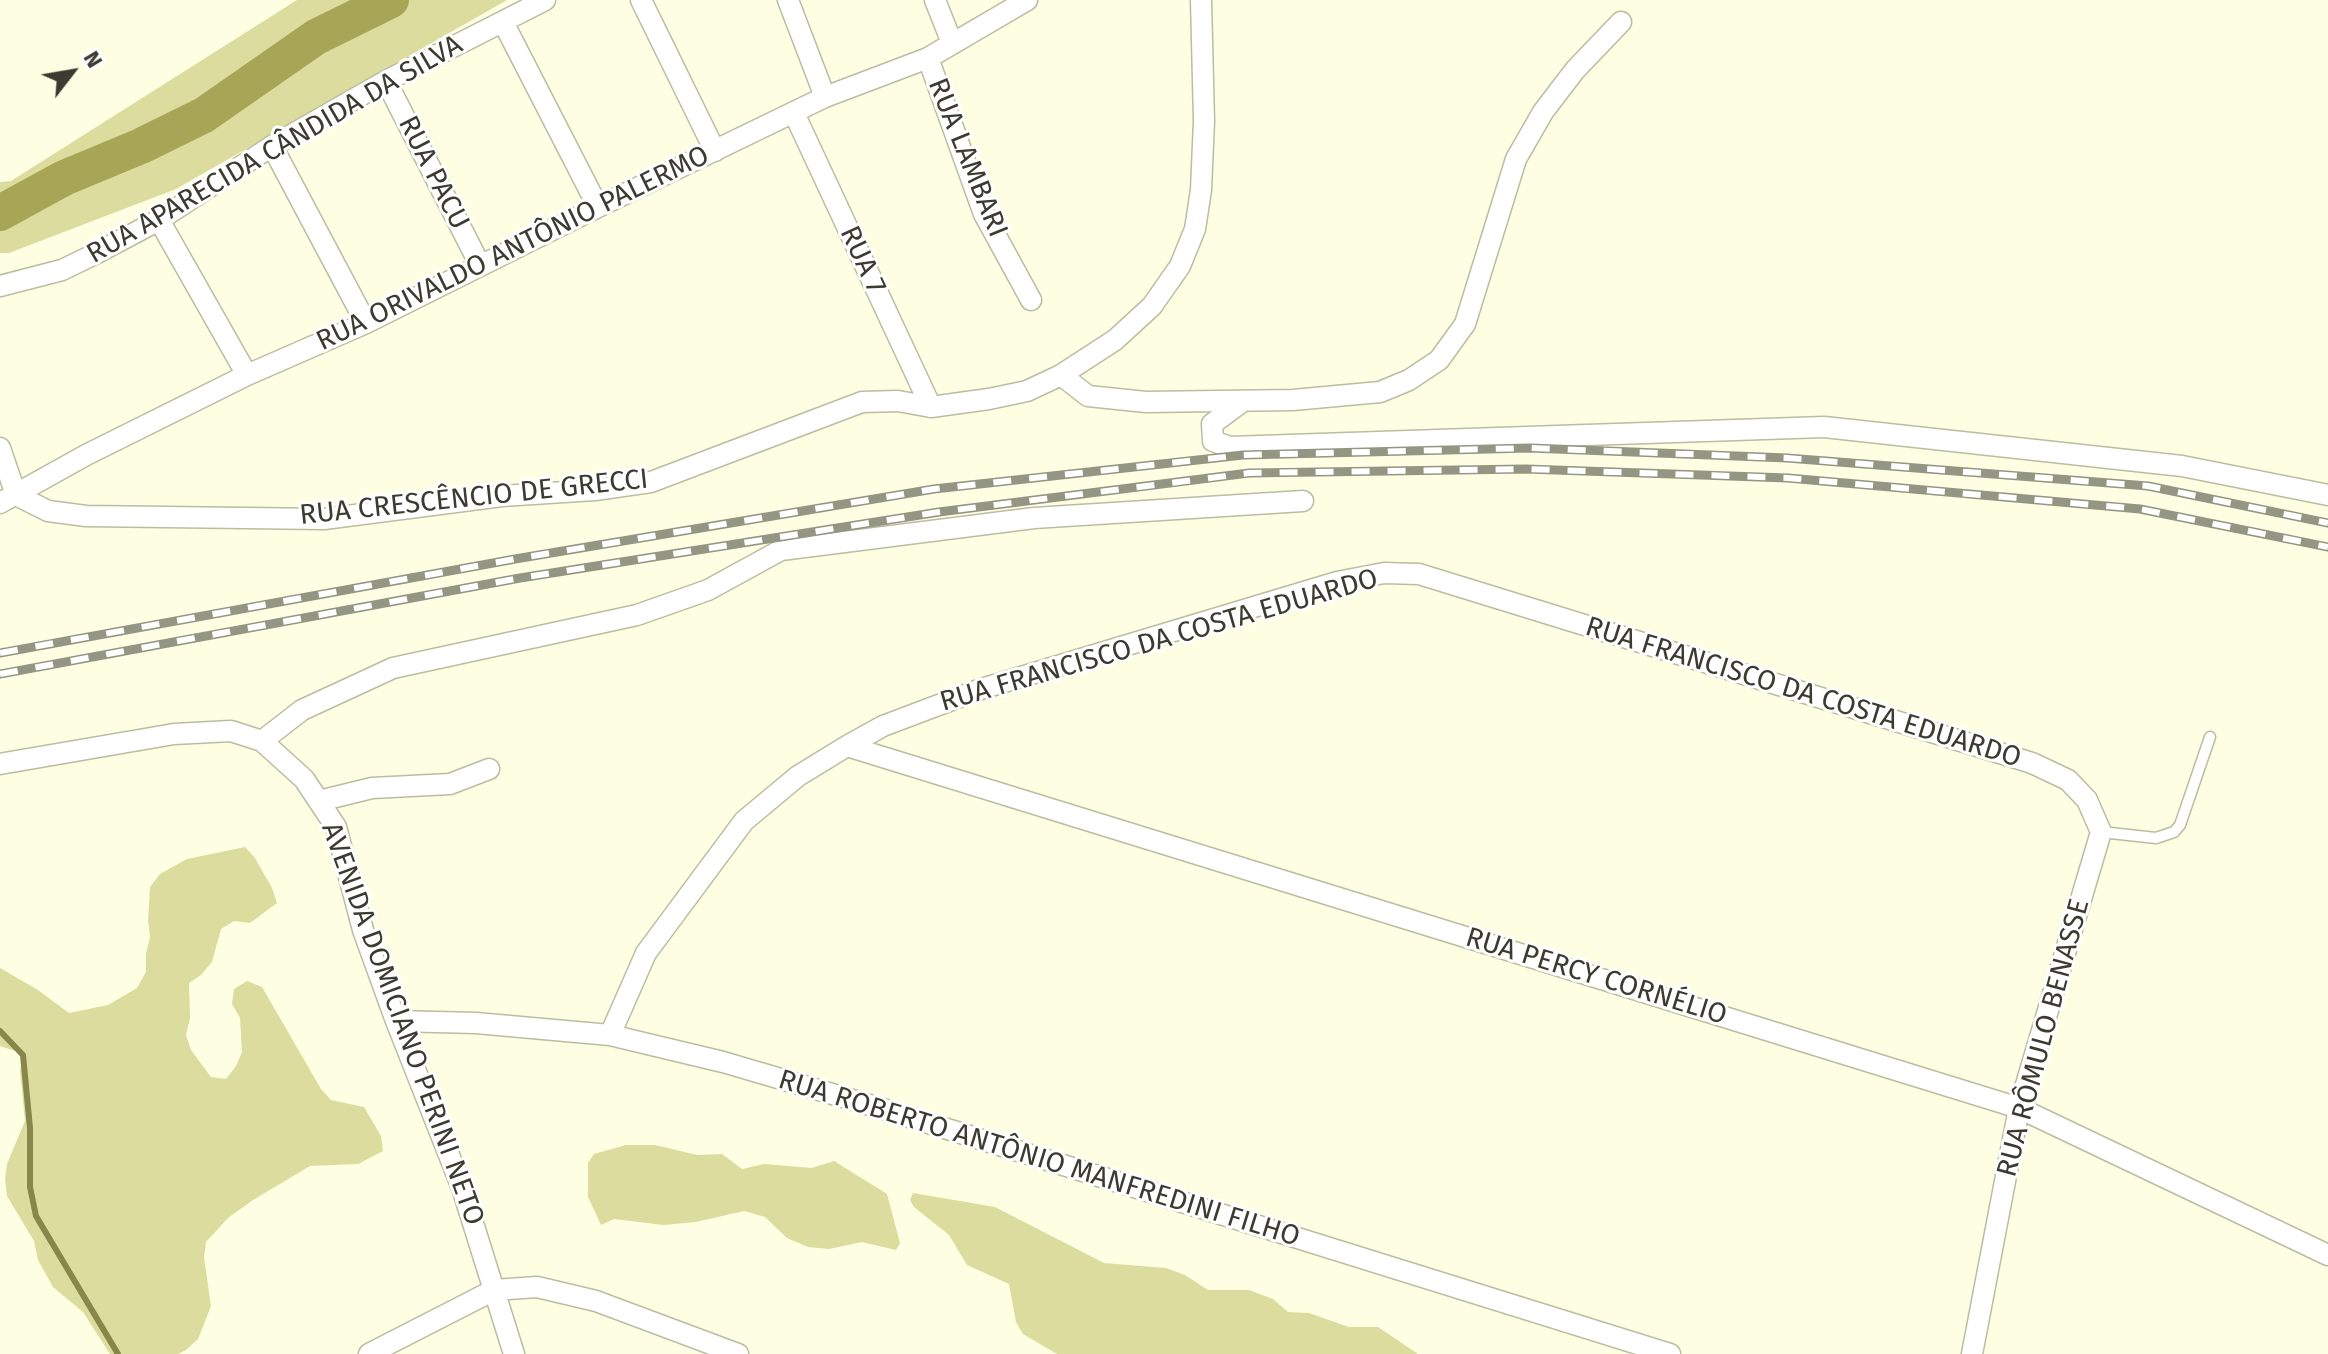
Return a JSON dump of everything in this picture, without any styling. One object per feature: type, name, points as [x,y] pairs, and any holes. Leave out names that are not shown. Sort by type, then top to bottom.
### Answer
[{"type":"street","name":"RUA APARECIDA CÂNDIDA DA SILVA","points":[[0,286],[62,270],[159,220],[272,146],[386,81],[545,0]]},
{"type":"street","points":[[641,0],[715,151]]},
{"type":"street","points":[[788,0],[825,97]]},
{"type":"street","points":[[935,0],[952,43]]},
{"type":"street","name":"RUA ORIVALDO ANTÔNIO PALERMO","points":[[8,499],[86,455],[247,375],[366,323],[825,97],[928,58],[1027,0]]},
{"type":"street","name":"RUA CRESCÊNCIO DE GRECCI","points":[[8,499],[48,511],[86,516],[324,519],[502,496],[595,490],[651,482],[862,402],[898,401],[931,407],[1027,391],[1061,375],[1115,340],[1152,306],[1180,266],[1195,229],[1201,190],[1204,121],[1201,0]]},
{"type":"street","points":[[503,22],[598,207]]},
{"type":"street","points":[[1061,375],[1088,396],[1146,402],[1293,400],[1380,392],[1409,380],[1439,360],[1465,324],[1516,159],[1543,112],[1575,70],[1621,22]]},
{"type":"street","name":"RUA LAMBARI","points":[[928,58],[984,214],[1031,300]]},
{"type":"street","name":"RUA PACU","points":[[386,81],[480,265]]},
{"type":"street","name":"RUA 7","points":[[794,113],[931,407]]},
{"type":"street","points":[[272,146],[366,323]]},
{"type":"street","points":[[159,220],[247,375]]},
{"type":"street","points":[[1243,401],[1212,424],[1213,441],[1230,447],[1824,427],[2182,466],[2328,495]]},
{"type":"street","points":[[0,448],[8,499]]},
{"type":"street","points":[[262,741],[302,710],[393,668],[637,615],[708,590],[781,550],[1034,518],[1303,501]]},
{"type":"street","name":"RUA FRANCISCO DA COSTA EDUARDO","points":[[610,1035],[646,953],[744,821],[798,776],[847,746],[883,726],[981,689],[1337,582],[1384,573],[1419,574],[2032,763],[2068,780],[2087,800],[2101,832]]},
{"type":"street","name":"AVENIDA DOMICIANO PERINI NETO","points":[[0,764],[206,730],[231,731],[262,741],[304,779],[336,827],[363,930],[462,1188],[514,1354]]},
{"type":"street","name":"RUA PERCY CORNÉLIO","points":[[847,746],[2019,1108],[2328,1255]]},
{"type":"street","points":[[319,801],[372,788],[450,784],[489,769]]},
{"type":"street","name":"RUA RÔMULO BENASSE","points":[[1972,1354],[2019,1108],[2101,832]]},
{"type":"street","name":"RUA ROBERTO ANTÔNIO MANFREDINI FILHO","points":[[396,1021],[476,1023],[610,1035],[723,1062],[1670,1354]]},
{"type":"street","points":[[369,1354],[494,1290],[537,1287],[596,1301],[738,1354]]},
{"type":"lane","points":[[2101,832],[2156,838],[2174,832],[2180,825],[2210,737]]},
{"type":"green space","points":[[297,0],[507,0],[176,189],[9,253],[0,253],[0,182],[11,181]]},
{"type":"green space","points":[[245,847],[255,858],[277,903],[250,923],[234,921],[221,929],[212,962],[189,983],[190,1018],[186,1035],[191,1050],[211,1077],[226,1079],[242,1052],[240,1018],[232,1004],[234,989],[247,981],[262,987],[321,1089],[331,1100],[364,1107],[381,1136],[383,1151],[358,1164],[310,1166],[228,1218],[206,1242],[204,1257],[211,1306],[198,1339],[186,1350],[178,1354],[110,1354],[83,1312],[53,1287],[38,1260],[34,1241],[7,1196],[7,1164],[25,1121],[20,1070],[24,1054],[0,1046],[0,968],[69,1013],[108,1005],[137,988],[146,972],[150,887],[160,874],[187,859]]},
{"type":"green space","points":[[626,1145],[655,1145],[697,1155],[722,1154],[742,1169],[764,1164],[812,1168],[834,1161],[887,1194],[900,1243],[896,1250],[862,1242],[829,1249],[808,1247],[787,1238],[765,1217],[744,1211],[696,1222],[664,1225],[614,1219],[601,1225],[588,1197],[588,1163],[594,1154]]},
{"type":"green space","points":[[913,1193],[995,1207],[1104,1263],[1166,1268],[1185,1275],[1208,1290],[1249,1290],[1273,1299],[1288,1312],[1309,1313],[1349,1327],[1378,1327],[1418,1354],[1057,1354],[1023,1334],[1016,1322],[1009,1284],[967,1265],[949,1235],[914,1207],[910,1200]]},
{"type":"waterway","points":[[0,213],[64,178],[141,146],[204,115],[316,37],[391,0]]},
{"type":"waterway","points":[[0,1031],[23,1055],[30,1128],[30,1187],[36,1216],[118,1354]]},
{"type":"railway","points":[[0,653],[515,559],[934,489],[1243,455],[1530,448],[1787,458],[2148,486],[2328,523]]},
{"type":"railway","points":[[0,674],[520,578],[939,512],[1249,473],[1526,469],[1788,478],[2140,509],[2328,547]]}]
